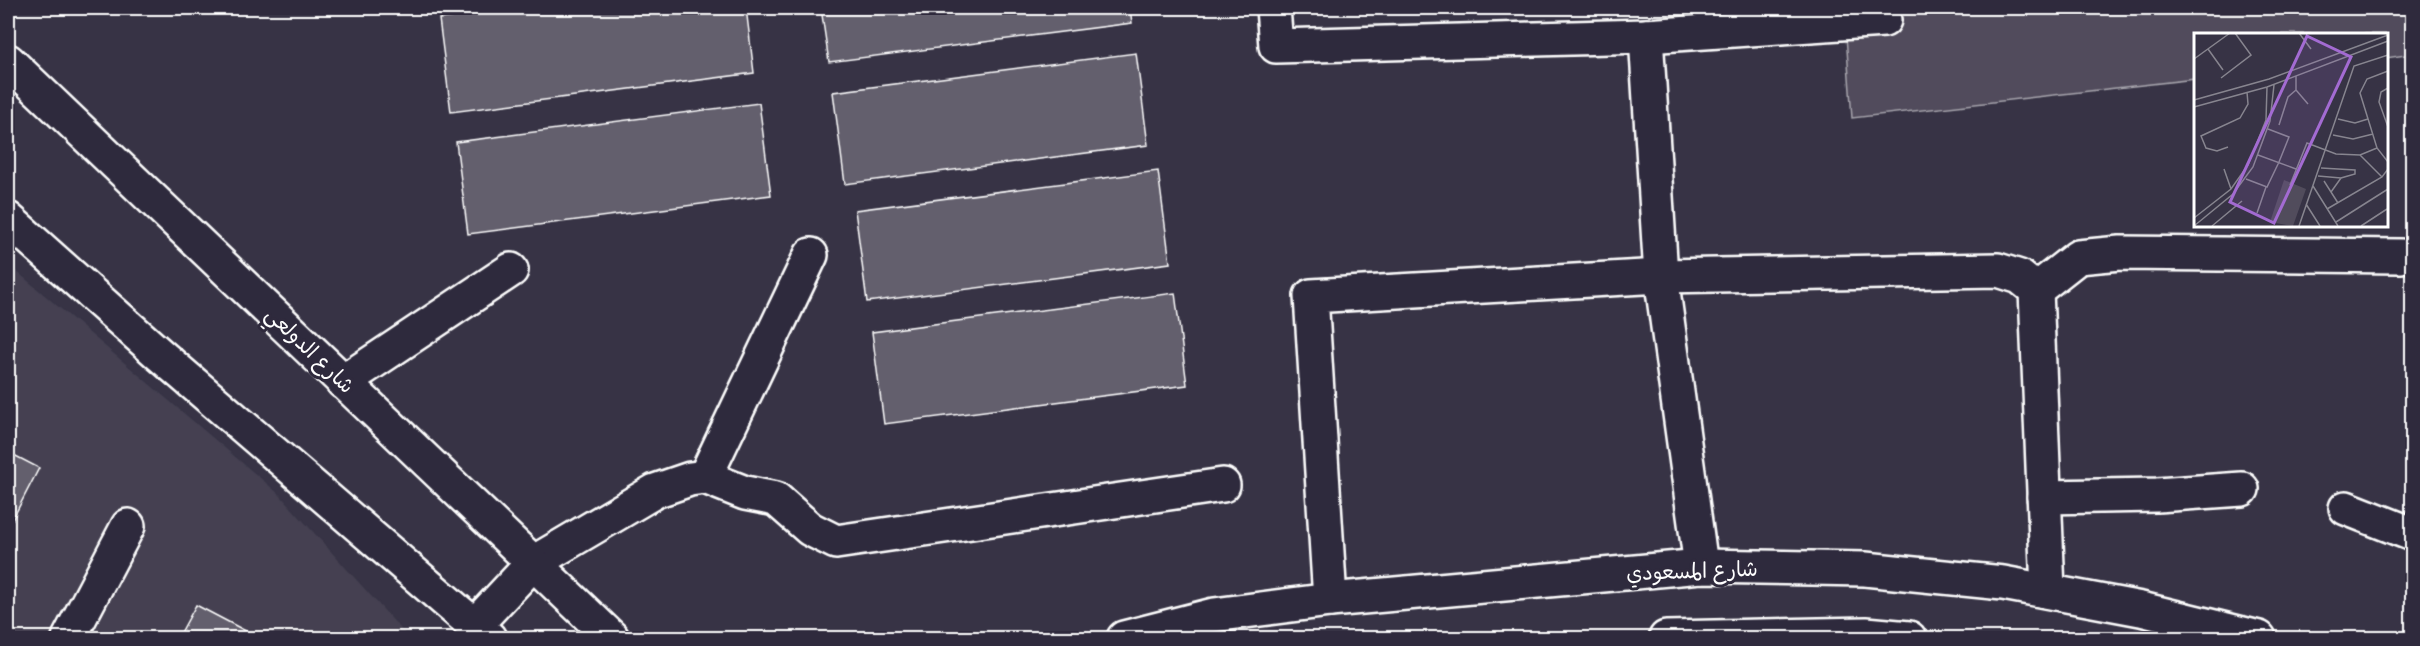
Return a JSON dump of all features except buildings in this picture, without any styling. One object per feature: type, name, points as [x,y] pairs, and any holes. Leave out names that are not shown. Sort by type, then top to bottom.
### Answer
[{"type":"street","points":[[1273,8],[1276,46],[1646,36],[1884,20]]},
{"type":"street","points":[[1646,36],[1661,276],[1701,566]]},
{"type":"street","name":"شارع الدولعي","points":[[8,61],[612,639]]},
{"type":"street","points":[[8,219],[159,354],[482,632],[533,563],[656,491],[690,479],[705,477],[745,493],[776,499],[810,529],[836,542],[1223,485]]},
{"type":"street","points":[[2036,290],[2078,257],[2110,254],[2401,256]]},
{"type":"street","points":[[705,477],[812,255]]},
{"type":"street","points":[[343,382],[511,270]]},
{"type":"street","points":[[1330,600],[1311,296],[1661,276],[1998,270],[2020,277],[2036,290],[2048,591]]},
{"type":"street","points":[[2044,497],[2157,495],[2242,489]]},
{"type":"street","points":[[2346,508],[2412,534]]},
{"type":"street","points":[[69,639],[128,526]]},
{"type":"street","name":"شارع المسعودي","points":[[1124,639],[1214,615],[1330,600],[1701,566],[1865,569],[2003,583],[2141,609],[2259,639]]},
{"type":"street","points":[[1666,639],[1866,634],[1908,639]]},
{"type":"shaded area","points":[[1844,8],[2412,8],[2412,54],[2387,58],[2387,33],[2194,33],[2194,79],[1852,118]]},
{"type":"shaded area","points":[[8,264],[279,494],[409,638],[8,638]]}]
